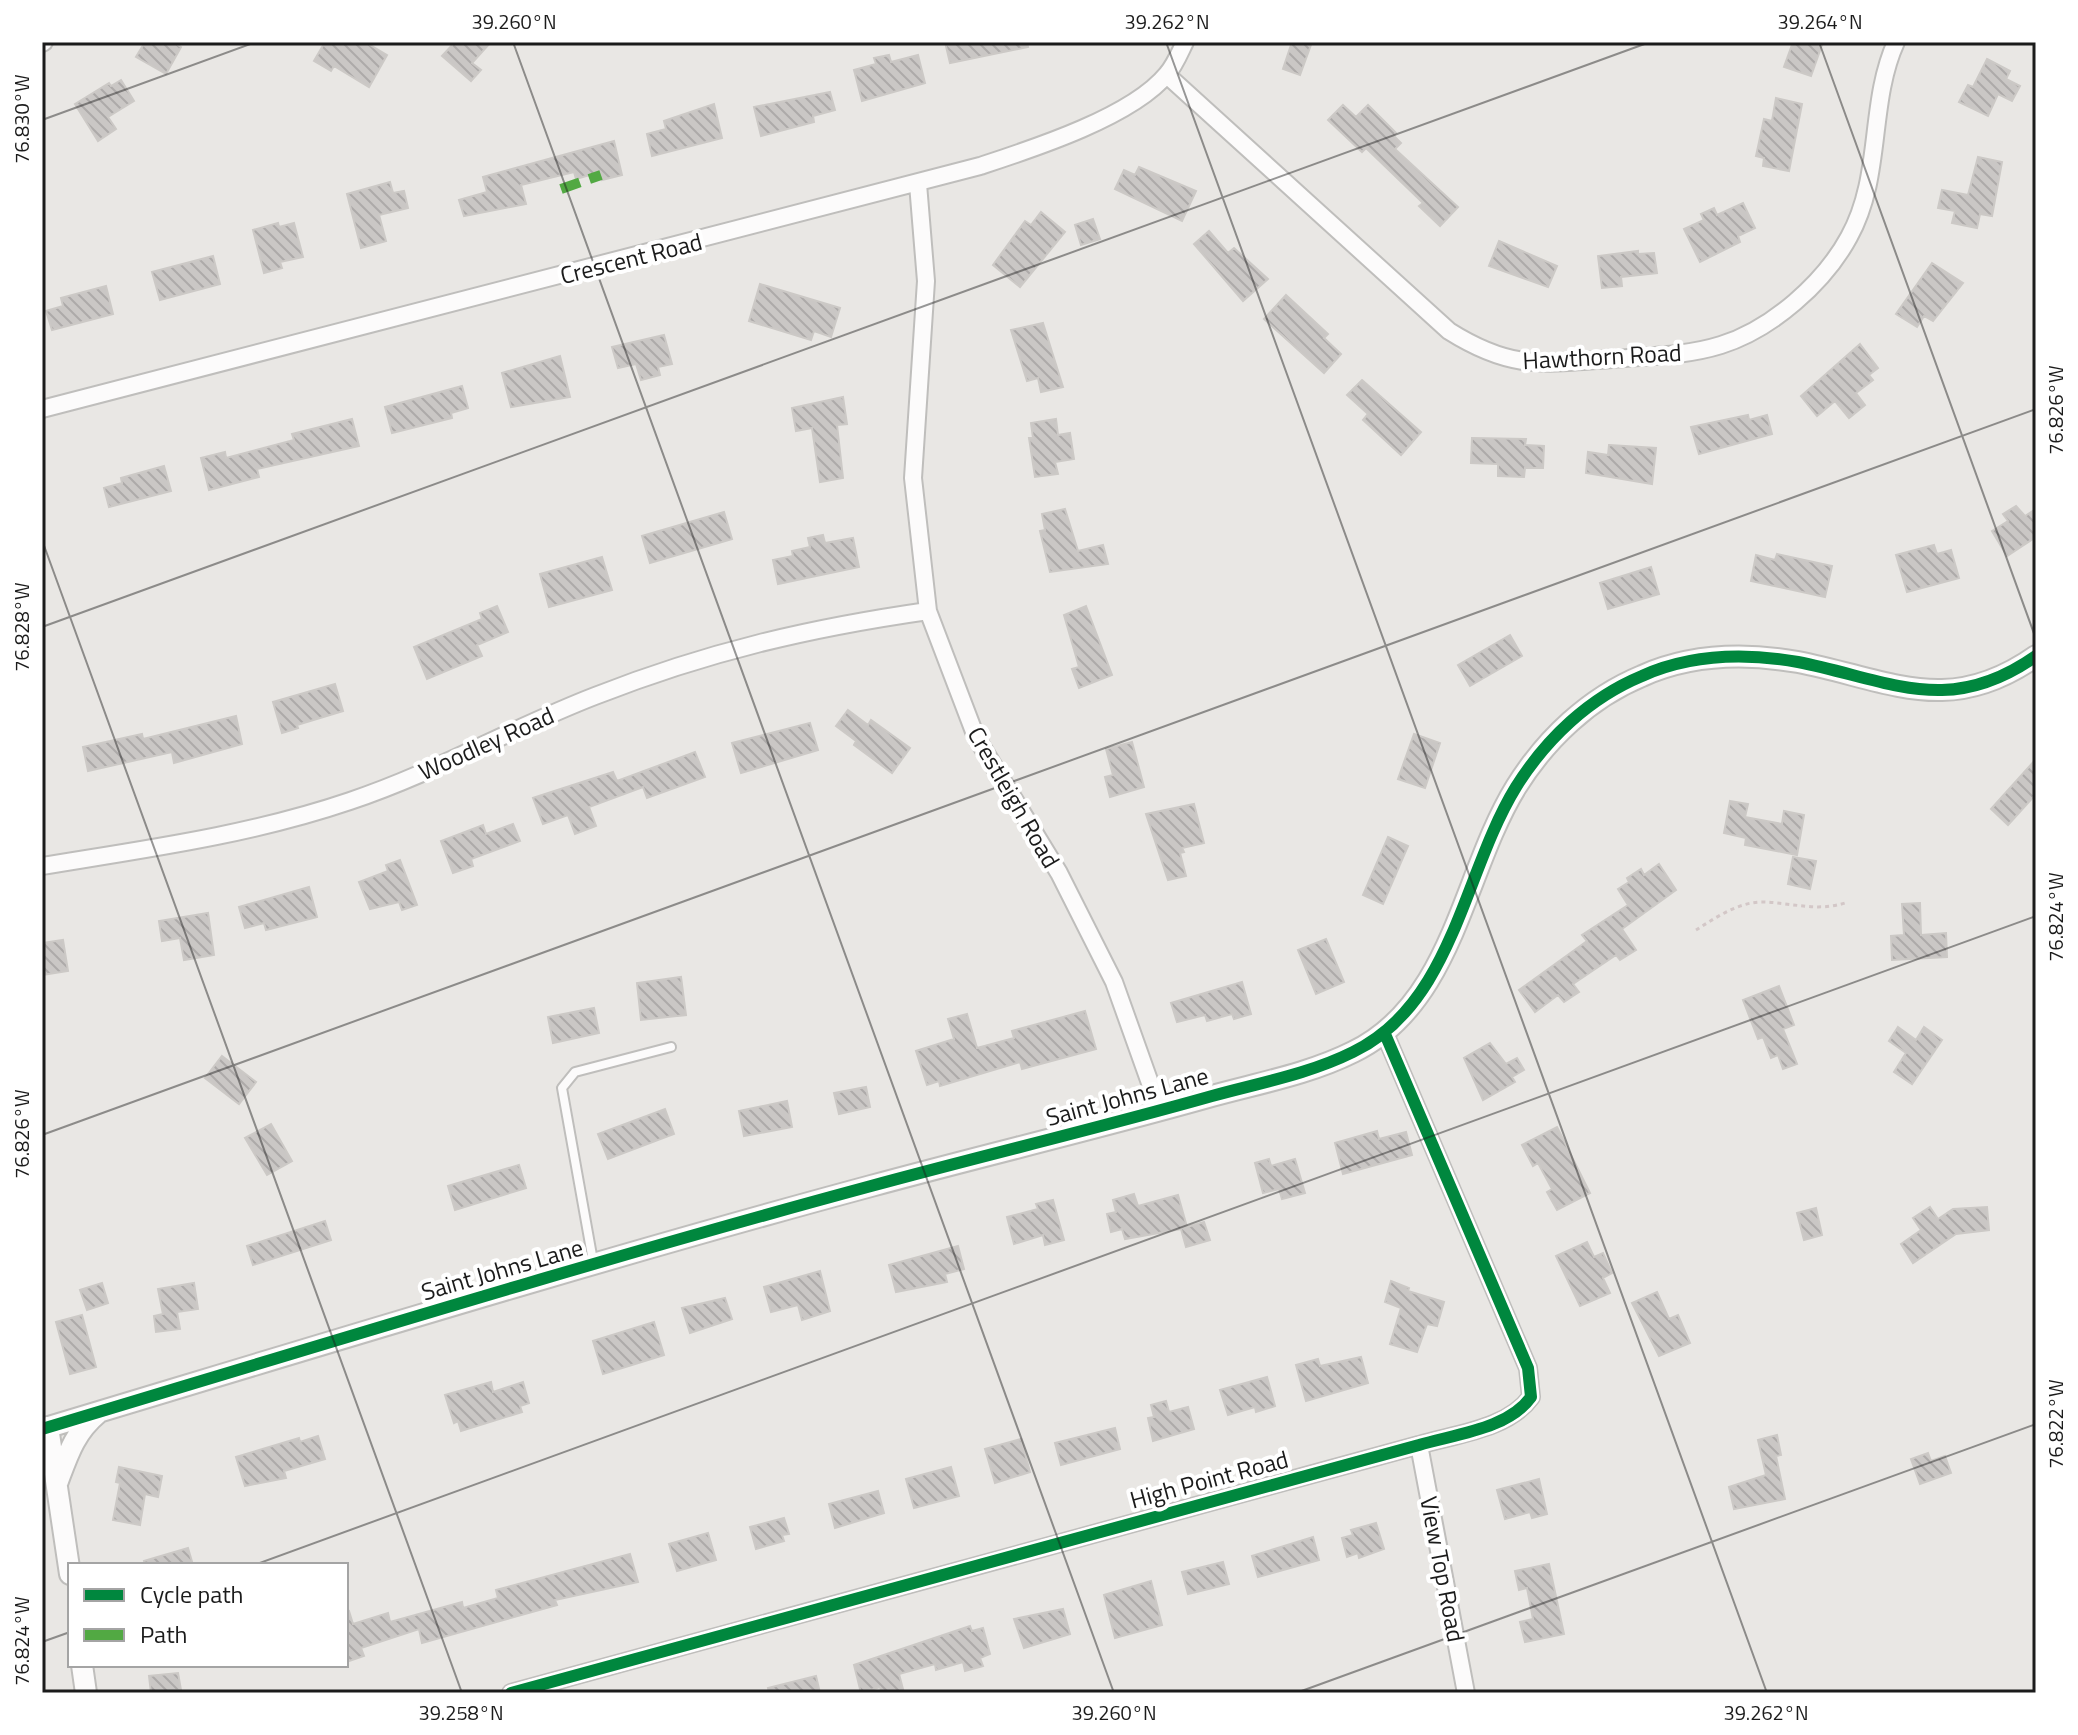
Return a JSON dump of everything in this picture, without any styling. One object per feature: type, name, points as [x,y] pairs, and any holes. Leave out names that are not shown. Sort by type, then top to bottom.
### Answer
[{"type":"street","name":"Crescent Road","points":[[42,409],[918,184],[1039,147],[1090,125],[1129,103],[1167,75],[1185,42]]},
{"type":"street","name":"Hawthorn Road","points":[[1167,75],[1449,331],[1482,351],[1503,358],[1549,363],[1689,353],[1759,327],[1792,303],[1827,269],[1850,236],[1873,167],[1882,86],[1896,42]]},
{"type":"street","name":"Crestleigh Road","points":[[918,184],[926,281],[913,478],[928,611],[976,737],[1059,873],[1114,982],[1160,1111]]},
{"type":"street","name":"Woodley Road","points":[[42,866],[210,839],[279,823],[352,801],[595,696],[692,660],[776,636],[928,611]]},
{"type":"street","name":"Saint Johns Lane","points":[[68,1563],[45,1428],[868,1187],[1160,1111],[1321,1065],[1385,1034],[1403,1017],[1431,975],[1493,834],[1523,778],[1566,723],[1641,676],[1719,656],[1753,657],[1800,663],[1911,691],[1948,692],[1996,680],[2036,656]]},
{"type":"street","name":"High Point Road","points":[[511,1693],[1419,1445],[1506,1420],[1522,1409],[1531,1397],[1532,1386],[1503,1307],[1385,1034]]},
{"type":"street","points":[[57,1484],[72,1443],[84,1425],[100,1411]]},
{"type":"street","name":"View Top Road","points":[[1419,1445],[1466,1693]]},
{"type":"street","points":[[82,1667],[86,1693]]},
{"type":"lane","points":[[594,1266],[562,1088],[575,1072],[671,1047]]},
{"type":"path","points":[[1696,930],[1735,908],[1758,902],[1821,908],[1848,902]]},
{"type":"building","points":[[145,42],[173,42],[181,47],[166,74],[136,57]]},
{"type":"building","points":[[325,42],[365,42],[387,55],[369,87],[334,66],[331,71],[314,61]]},
{"type":"building","points":[[455,42],[491,42],[472,63],[481,70],[471,81],[442,56]]},
{"type":"building","points":[[945,42],[1027,42],[1028,47],[950,63]]},
{"type":"building","points":[[1292,42],[1312,42],[1300,75],[1283,69]]},
{"type":"building","points":[[1793,42],[1823,42],[1811,76],[1784,67]]},
{"type":"building","points":[[889,55],[891,62],[918,55],[925,83],[862,101],[854,70],[876,64],[874,58]]},
{"type":"building","points":[[1987,59],[2010,71],[2006,79],[2020,86],[2012,101],[1998,94],[1988,116],[1959,102],[1968,85],[1973,87]]},
{"type":"building","points":[[121,80],[134,101],[108,117],[116,129],[98,141],[75,104],[109,83],[111,86]]},
{"type":"building","points":[[830,92],[835,110],[813,116],[814,122],[761,136],[754,107]]},
{"type":"building","points":[[1776,98],[1802,104],[1789,171],[1763,166],[1764,158],[1756,156],[1764,119],[1772,121]]},
{"type":"building","points":[[714,104],[722,138],[652,156],[647,134],[666,129],[664,121]]},
{"type":"building","points":[[1343,105],[1356,117],[1368,105],[1396,133],[1394,136],[1401,143],[1395,149],[1458,207],[1440,226],[1419,206],[1423,203],[1366,148],[1362,152],[1328,120]]},
{"type":"building","points":[[614,141],[622,175],[602,180],[600,172],[576,179],[574,172],[521,185],[526,204],[464,216],[459,200],[487,192],[483,177]]},
{"type":"building","points":[[1978,157],[2002,162],[1992,216],[1980,214],[1977,228],[1952,223],[1955,211],[1938,208],[1942,190],[1968,195]]},
{"type":"building","points":[[1139,167],[1196,191],[1182,221],[1115,189],[1124,170],[1135,175]]},
{"type":"building","points":[[390,182],[393,193],[404,191],[408,208],[379,215],[386,241],[361,248],[347,194]]},
{"type":"building","points":[[1743,203],[1755,228],[1738,236],[1740,242],[1700,262],[1684,229],[1704,220],[1701,214],[1714,208],[1717,215]]},
{"type":"building","points":[[1041,212],[1065,232],[1020,287],[993,265],[1025,221],[1031,225]]},
{"type":"building","points":[[1093,219],[1100,239],[1081,245],[1075,225]]},
{"type":"building","points":[[278,223],[279,227],[294,223],[303,257],[280,262],[282,268],[264,273],[253,230]]},
{"type":"building","points":[[1209,231],[1228,253],[1234,248],[1268,279],[1243,301],[1194,244]]},
{"type":"building","points":[[1499,241],[1557,266],[1548,287],[1489,266]]},
{"type":"building","points":[[1638,251],[1638,254],[1654,253],[1657,273],[1621,277],[1622,286],[1602,288],[1598,256]]},
{"type":"building","points":[[213,256],[220,284],[160,300],[152,272]]},
{"type":"building","points":[[1932,263],[1963,283],[1933,321],[1924,316],[1917,327],[1896,314]]},
{"type":"building","points":[[760,284],[840,308],[831,337],[814,331],[811,340],[749,321]]},
{"type":"building","points":[[106,286],[113,314],[52,330],[46,311],[63,306],[61,298]]},
{"type":"building","points":[[1286,295],[1328,334],[1324,338],[1341,354],[1324,373],[1264,319]]},
{"type":"building","points":[[1043,323],[1063,387],[1041,392],[1038,378],[1027,381],[1011,330]]},
{"type":"building","points":[[664,335],[672,364],[658,367],[660,375],[641,380],[636,364],[618,368],[612,347]]},
{"type":"building","points":[[1860,344],[1878,368],[1869,375],[1873,380],[1856,393],[1865,405],[1849,418],[1835,401],[1817,416],[1801,396]]},
{"type":"building","points":[[560,356],[570,397],[511,407],[502,373]]},
{"type":"building","points":[[1362,380],[1421,432],[1401,455],[1363,420],[1368,414],[1347,395]]},
{"type":"building","points":[[462,386],[468,408],[451,413],[452,418],[392,433],[385,407]]},
{"type":"building","points":[[843,397],[847,424],[837,425],[843,478],[820,482],[812,428],[796,431],[792,408]]},
{"type":"building","points":[[1748,415],[1749,420],[1767,415],[1772,434],[1699,454],[1691,427]]},
{"type":"building","points":[[352,419],[359,446],[257,469],[259,477],[209,490],[201,458],[225,452],[226,458],[294,440],[292,434]]},
{"type":"building","points":[[1056,419],[1058,435],[1070,433],[1074,459],[1055,462],[1058,474],[1035,477],[1029,438],[1033,438],[1031,423]]},
{"type":"building","points":[[1472,438],[1526,439],[1525,445],[1544,446],[1543,468],[1525,468],[1524,477],[1498,476],[1498,464],[1471,463]]},
{"type":"building","points":[[1609,445],[1656,448],[1652,484],[1586,473],[1588,452],[1608,455]]},
{"type":"building","points":[[164,466],[171,491],[109,507],[104,488],[122,483],[121,478]]},
{"type":"building","points":[[2016,506],[2025,516],[2036,509],[2036,537],[2007,556],[1992,531],[2008,521],[2003,514]]},
{"type":"building","points":[[1065,509],[1078,551],[1103,545],[1108,564],[1050,572],[1040,531],[1045,530],[1042,514]]},
{"type":"building","points":[[724,512],[732,539],[650,563],[642,536]]},
{"type":"building","points":[[823,535],[825,543],[853,538],[859,567],[778,584],[773,560],[793,556],[792,551],[810,547],[808,538]]},
{"type":"building","points":[[1934,545],[1937,554],[1951,550],[1959,578],[1907,592],[1896,555]]},
{"type":"building","points":[[1777,554],[1832,566],[1825,597],[1751,581],[1756,555],[1775,560]]},
{"type":"building","points":[[602,557],[612,590],[549,607],[540,574]]},
{"type":"building","points":[[1651,567],[1659,594],[1608,609],[1600,583]]},
{"type":"building","points":[[497,606],[508,632],[477,645],[482,656],[427,679],[414,647],[482,619],[480,613]]},
{"type":"building","points":[[1086,606],[1112,675],[1079,688],[1072,669],[1079,667],[1064,615]]},
{"type":"building","points":[[1510,635],[1522,656],[1470,686],[1458,665]]},
{"type":"building","points":[[335,684],[343,711],[297,725],[298,728],[282,733],[273,702]]},
{"type":"building","points":[[848,710],[868,725],[871,720],[910,748],[892,773],[854,745],[856,741],[836,726]]},
{"type":"building","points":[[236,716],[242,744],[174,763],[172,752],[88,771],[83,747],[142,734],[143,739]]},
{"type":"building","points":[[810,723],[818,750],[741,773],[732,743]]},
{"type":"building","points":[[1414,734],[1440,743],[1425,788],[1398,779]]},
{"type":"building","points":[[1132,742],[1144,787],[1110,797],[1105,777],[1113,775],[1106,749]]},
{"type":"building","points":[[695,752],[705,777],[647,798],[643,787],[589,807],[596,826],[575,834],[568,815],[543,824],[533,798],[613,772],[617,781]]},
{"type":"building","points":[[2036,759],[2036,794],[2008,825],[1991,809]]},
{"type":"building","points":[[1730,801],[1748,804],[1745,817],[1782,824],[1784,811],[1804,815],[1797,855],[1745,845],[1746,838],[1724,833]]},
{"type":"building","points":[[1194,804],[1204,843],[1182,848],[1184,852],[1180,853],[1186,876],[1168,880],[1146,814]]},
{"type":"building","points":[[513,824],[520,841],[471,859],[473,866],[453,873],[441,841],[483,825],[486,834]]},
{"type":"building","points":[[1388,837],[1408,846],[1383,904],[1363,895]]},
{"type":"building","points":[[1793,857],[1816,861],[1810,889],[1788,884]]},
{"type":"building","points":[[400,860],[417,905],[402,910],[399,902],[370,909],[359,882],[388,871],[386,865]]},
{"type":"building","points":[[1659,864],[1676,890],[1622,929],[1636,950],[1620,960],[1616,955],[1573,984],[1579,992],[1564,1002],[1558,995],[1535,1012],[1519,990],[1587,941],[1582,935],[1628,905],[1618,889],[1629,882],[1627,878],[1641,869],[1644,875]]},
{"type":"building","points":[[309,887],[317,917],[266,930],[264,923],[245,928],[239,907]]},
{"type":"building","points":[[1920,903],[1921,935],[1946,933],[1947,957],[1892,960],[1891,936],[1904,935],[1902,904]]},
{"type":"building","points":[[208,913],[214,955],[184,960],[180,938],[162,941],[159,921]]},
{"type":"building","points":[[1326,939],[1344,982],[1316,994],[1298,950]]},
{"type":"building","points":[[63,940],[68,971],[42,975],[42,943]]},
{"type":"building","points":[[681,977],[686,1015],[641,1020],[637,983]]},
{"type":"building","points":[[1242,982],[1251,1014],[1234,1019],[1232,1014],[1207,1021],[1205,1015],[1177,1022],[1171,1003]]},
{"type":"building","points":[[1779,986],[1794,1025],[1783,1029],[1797,1064],[1783,1069],[1778,1055],[1771,1058],[1763,1037],[1758,1039],[1743,1000]]},
{"type":"building","points":[[594,1008],[599,1033],[553,1043],[548,1017]]},
{"type":"building","points":[[1085,1011],[1096,1049],[1022,1069],[1020,1062],[940,1086],[939,1081],[927,1085],[916,1051],[954,1039],[948,1019],[967,1014],[977,1048],[1014,1038],[1012,1031]]},
{"type":"building","points":[[1898,1027],[1916,1040],[1924,1027],[1942,1040],[1912,1084],[1894,1072],[1906,1053],[1889,1041]]},
{"type":"building","points":[[1490,1043],[1506,1064],[1517,1058],[1524,1070],[1512,1077],[1515,1082],[1483,1100],[1464,1058]]},
{"type":"building","points":[[222,1056],[256,1082],[239,1104],[205,1078]]},
{"type":"building","points":[[866,1087],[870,1107],[839,1114],[834,1093]]},
{"type":"building","points":[[787,1101],[792,1127],[744,1136],[739,1111]]},
{"type":"building","points":[[665,1109],[674,1134],[608,1159],[598,1134]]},
{"type":"building","points":[[271,1124],[292,1161],[267,1175],[245,1138]]},
{"type":"building","points":[[1557,1127],[1590,1193],[1557,1210],[1547,1192],[1552,1189],[1538,1163],[1533,1166],[1522,1145]]},
{"type":"building","points":[[1377,1131],[1379,1139],[1406,1132],[1412,1155],[1343,1174],[1335,1143]]},
{"type":"building","points":[[1269,1159],[1271,1166],[1295,1159],[1305,1193],[1282,1199],[1279,1189],[1263,1193],[1255,1163]]},
{"type":"building","points":[[519,1165],[526,1188],[455,1210],[448,1186]]},
{"type":"building","points":[[1134,1194],[1138,1206],[1178,1195],[1187,1227],[1204,1222],[1210,1240],[1186,1247],[1181,1229],[1125,1239],[1122,1229],[1111,1232],[1107,1214],[1116,1212],[1113,1200]]},
{"type":"building","points":[[1053,1200],[1064,1240],[1045,1245],[1043,1235],[1014,1244],[1007,1217],[1038,1209],[1036,1204]]},
{"type":"building","points":[[1930,1207],[1938,1219],[1953,1209],[1987,1207],[1989,1230],[1956,1234],[1913,1263],[1901,1244],[1921,1230],[1913,1218]]},
{"type":"building","points":[[1816,1208],[1822,1235],[1804,1240],[1797,1213]]},
{"type":"building","points":[[325,1221],[331,1240],[253,1265],[247,1246]]},
{"type":"building","points":[[1587,1242],[1594,1257],[1603,1253],[1612,1273],[1603,1278],[1610,1293],[1580,1306],[1556,1256]]},
{"type":"building","points":[[958,1246],[964,1269],[945,1274],[947,1282],[896,1292],[889,1265]]},
{"type":"building","points":[[820,1271],[830,1311],[802,1320],[798,1305],[771,1312],[764,1287]]},
{"type":"building","points":[[1391,1281],[1409,1288],[1408,1291],[1444,1302],[1437,1326],[1427,1324],[1417,1352],[1390,1344],[1401,1308],[1385,1302]]},
{"type":"building","points":[[102,1283],[108,1303],[87,1310],[80,1290]]},
{"type":"building","points":[[194,1283],[198,1309],[177,1312],[180,1329],[156,1332],[154,1316],[163,1314],[158,1289]]},
{"type":"building","points":[[1657,1292],[1669,1319],[1678,1315],[1690,1343],[1659,1356],[1632,1303]]},
{"type":"building","points":[[725,1298],[732,1319],[690,1333],[682,1308]]},
{"type":"building","points":[[82,1315],[96,1367],[70,1374],[56,1322]]},
{"type":"building","points":[[654,1322],[664,1355],[603,1374],[593,1341]]},
{"type":"building","points":[[1361,1357],[1368,1383],[1306,1401],[1296,1365],[1318,1359],[1320,1366]]},
{"type":"building","points":[[1267,1377],[1275,1406],[1256,1412],[1255,1407],[1228,1415],[1220,1390]]},
{"type":"building","points":[[491,1382],[493,1392],[523,1382],[529,1403],[520,1406],[522,1412],[461,1431],[458,1421],[454,1423],[445,1395]]},
{"type":"building","points":[[1166,1401],[1169,1412],[1188,1407],[1194,1429],[1153,1441],[1148,1418],[1154,1417],[1151,1405]]},
{"type":"building","points":[[1115,1428],[1120,1449],[1061,1465],[1055,1443]]},
{"type":"building","points":[[1777,1435],[1781,1455],[1776,1456],[1785,1499],[1734,1509],[1729,1487],[1766,1475],[1758,1440]]},
{"type":"building","points":[[318,1436],[325,1459],[284,1471],[286,1478],[245,1486],[236,1457],[299,1438],[300,1442]]},
{"type":"building","points":[[1021,1439],[1030,1472],[995,1483],[985,1449]]},
{"type":"building","points":[[1928,1453],[1931,1461],[1945,1456],[1951,1473],[1920,1484],[1911,1459]]},
{"type":"building","points":[[119,1467],[162,1476],[158,1497],[145,1494],[140,1525],[113,1520],[120,1483],[116,1482]]},
{"type":"building","points":[[951,1467],[959,1496],[914,1508],[906,1479]]},
{"type":"building","points":[[1539,1479],[1547,1514],[1532,1518],[1530,1512],[1505,1519],[1497,1490]]},
{"type":"building","points":[[878,1491],[884,1513],[835,1528],[829,1504]]},
{"type":"building","points":[[784,1518],[789,1534],[782,1535],[784,1541],[756,1549],[750,1527]]},
{"type":"building","points":[[1376,1523],[1384,1549],[1359,1558],[1358,1553],[1347,1557],[1342,1538],[1353,1535],[1351,1530]]},
{"type":"building","points":[[708,1533],[716,1560],[677,1571],[669,1544]]},
{"type":"building","points":[[1313,1537],[1319,1560],[1258,1577],[1252,1556]]},
{"type":"building","points":[[188,1548],[192,1563],[144,1563]]},
{"type":"building","points":[[630,1554],[638,1582],[555,1600],[557,1605],[422,1643],[419,1629],[361,1648],[364,1656],[348,1661],[348,1611],[353,1624],[388,1613],[390,1622],[462,1602],[463,1608],[498,1598],[496,1590]]},
{"type":"building","points":[[1223,1562],[1229,1584],[1188,1594],[1182,1572]]},
{"type":"building","points":[[1549,1564],[1564,1634],[1525,1642],[1520,1622],[1533,1619],[1527,1588],[1519,1590],[1515,1571]]},
{"type":"building","points":[[1151,1581],[1162,1625],[1115,1638],[1104,1595]]},
{"type":"building","points":[[1063,1609],[1070,1634],[1024,1648],[1014,1619]]},
{"type":"building","points":[[970,1626],[972,1631],[983,1628],[990,1654],[980,1658],[983,1666],[965,1671],[963,1662],[936,1670],[935,1664],[899,1674],[904,1693],[882,1693],[880,1687],[861,1693],[854,1665]]},
{"type":"building","points":[[178,1673],[181,1690],[151,1693],[149,1676]]},
{"type":"building","points":[[816,1676],[820,1693],[769,1693],[768,1688]]},
{"type":"marked path","points":[[561,189],[601,175]]},
{"type":"cycle path","points":[[42,1429],[663,1244],[1284,1077],[1353,1052],[1387,1030],[1413,1002],[1435,970],[1498,821],[1516,787],[1541,752],[1587,708],[1642,676],[1680,663],[1719,657],[1759,657],[1798,662],[1918,689],[1946,690],[1975,686],[2004,675],[2036,656]]},
{"type":"cycle path","points":[[511,1693],[1465,1433],[1495,1423],[1521,1408],[1531,1397],[1528,1368],[1385,1034]]}]
